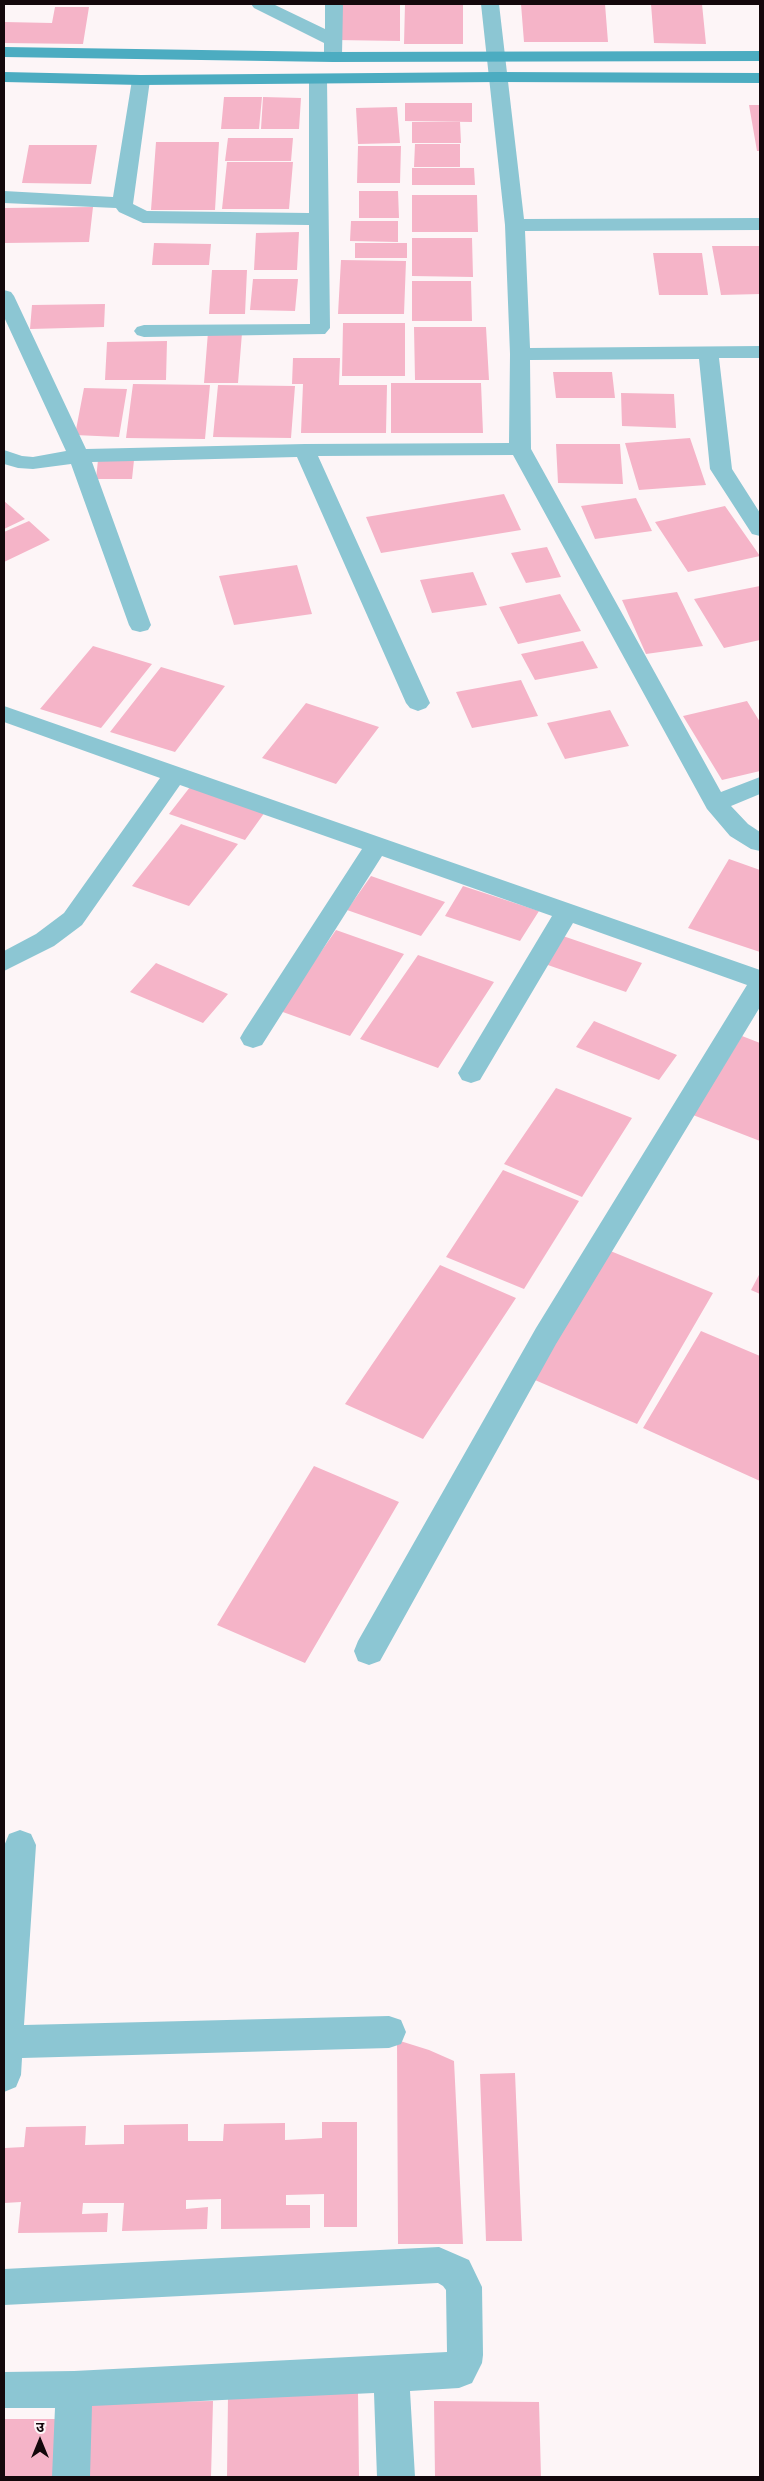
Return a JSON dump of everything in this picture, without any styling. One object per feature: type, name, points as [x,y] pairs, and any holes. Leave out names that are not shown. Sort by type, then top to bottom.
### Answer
[{"type":"street","points":[[260,4],[333,48]]},
{"type":"street","points":[[333,48],[334,4]]},
{"type":"street","points":[[490,4],[515,225],[520,354],[520,449],[715,803],[739,830],[760,843]]},
{"type":"street","points":[[4,52],[333,48],[495,55],[760,56]]},
{"type":"street","points":[[4,77],[141,80],[498,77],[760,78]]},
{"type":"street","points":[[144,332],[318,330],[320,328],[318,79]]},
{"type":"street","points":[[122,203],[141,80]]},
{"type":"street","points":[[4,197],[122,203],[143,217],[320,219]]},
{"type":"street","points":[[515,225],[760,224]]},
{"type":"street","points":[[4,296],[79,456],[140,625]]},
{"type":"street","points":[[708,352],[721,469],[760,529]]},
{"type":"street","points":[[520,354],[760,352]]},
{"type":"street","points":[[4,456],[18,462],[33,463],[79,456],[305,450],[520,449]]},
{"type":"street","points":[[305,450],[418,703]]},
{"type":"street","points":[[736,492],[760,491]]},
{"type":"street","points":[[4,714],[760,980]]},
{"type":"street","points":[[4,962],[45,940],[73,919],[175,774]]},
{"type":"street","points":[[715,803],[760,785]]},
{"type":"street","points":[[253,1038],[376,845]]},
{"type":"street","points":[[471,1073],[567,912]]},
{"type":"street","points":[[369,1651],[546,1336],[760,986]]},
{"type":"street","points":[[4,2075],[20,1845]]},
{"type":"street","points":[[6,2042],[389,2032]]},
{"type":"street","points":[[4,2287],[439,2265],[456,2273],[464,2286],[464,2363],[459,2370],[74,2389],[4,2390]]},
{"type":"street","points":[[392,2372],[396,2477]]},
{"type":"street","points":[[71,2477],[74,2389]]},
{"type":"building","points":[[337,4],[400,4],[400,41],[336,40]]},
{"type":"building","points":[[405,4],[463,4],[463,44],[404,44]]},
{"type":"building","points":[[521,4],[605,4],[608,42],[524,42]]},
{"type":"building","points":[[651,4],[702,4],[706,44],[654,43]]},
{"type":"building","points":[[55,7],[89,7],[83,44],[4,43],[4,22],[52,23]]},
{"type":"building","points":[[224,97],[262,97],[259,129],[221,129]]},
{"type":"building","points":[[263,97],[301,98],[299,129],[261,129]]},
{"type":"building","points":[[405,103],[472,103],[472,122],[405,121]]},
{"type":"building","points":[[749,105],[760,105],[760,151],[757,151]]},
{"type":"building","points":[[397,107],[400,143],[358,144],[356,108]]},
{"type":"building","points":[[412,122],[460,122],[461,143],[412,143]]},
{"type":"building","points":[[228,138],[293,138],[291,161],[225,161]]},
{"type":"building","points":[[156,142],[219,142],[215,210],[151,210]]},
{"type":"building","points":[[415,144],[460,144],[460,167],[414,167]]},
{"type":"building","points":[[29,145],[97,145],[91,184],[22,183]]},
{"type":"building","points":[[358,146],[401,146],[400,183],[357,183]]},
{"type":"building","points":[[227,162],[293,162],[289,209],[222,209]]},
{"type":"building","points":[[412,168],[474,168],[475,185],[412,185]]},
{"type":"building","points":[[359,191],[398,191],[399,218],[359,218]]},
{"type":"building","points":[[412,195],[477,195],[478,232],[412,232]]},
{"type":"building","points":[[93,207],[89,242],[4,243],[4,208]]},
{"type":"building","points":[[351,221],[398,221],[398,242],[350,241]]},
{"type":"building","points":[[299,232],[297,270],[254,270],[256,233]]},
{"type":"building","points":[[412,238],[472,238],[473,277],[412,276]]},
{"type":"building","points":[[154,243],[211,244],[209,265],[152,265]]},
{"type":"building","points":[[355,243],[407,243],[407,258],[355,258]]},
{"type":"building","points":[[712,246],[760,246],[760,294],[721,295]]},
{"type":"building","points":[[653,253],[702,253],[708,295],[659,295]]},
{"type":"building","points":[[341,260],[406,261],[404,314],[338,314]]},
{"type":"building","points":[[212,270],[247,270],[245,314],[209,314]]},
{"type":"building","points":[[253,279],[298,279],[295,311],[250,310]]},
{"type":"building","points":[[412,281],[471,281],[472,321],[412,321]]},
{"type":"building","points":[[105,304],[104,327],[30,329],[32,305]]},
{"type":"building","points":[[343,323],[405,323],[405,376],[342,376]]},
{"type":"building","points":[[414,327],[486,327],[489,380],[415,380]]},
{"type":"building","points":[[208,332],[242,333],[238,383],[204,383]]},
{"type":"building","points":[[167,341],[166,380],[105,380],[107,342]]},
{"type":"building","points":[[293,358],[340,358],[339,385],[387,385],[386,433],[301,433],[303,384],[292,384]]},
{"type":"building","points":[[553,372],[612,372],[615,398],[556,398]]},
{"type":"building","points":[[391,383],[481,383],[483,433],[391,433]]},
{"type":"building","points":[[133,384],[210,385],[205,439],[126,438]]},
{"type":"building","points":[[218,385],[295,386],[291,438],[213,437]]},
{"type":"building","points":[[84,388],[127,389],[119,437],[75,435]]},
{"type":"building","points":[[621,393],[674,394],[676,428],[622,426]]},
{"type":"building","points":[[690,438],[706,485],[639,490],[625,443]]},
{"type":"building","points":[[556,444],[620,444],[623,484],[558,483]]},
{"type":"building","points":[[98,460],[134,460],[132,479],[96,479]]},
{"type":"building","points":[[504,494],[521,530],[381,553],[366,517]]},
{"type":"building","points":[[636,498],[652,531],[595,539],[581,506]]},
{"type":"building","points":[[4,501],[25,519],[4,529]]},
{"type":"building","points":[[725,506],[760,556],[688,572],[655,522]]},
{"type":"building","points":[[29,521],[50,540],[4,562],[4,532]]},
{"type":"building","points":[[547,547],[561,577],[526,583],[511,553]]},
{"type":"building","points":[[297,565],[312,614],[234,625],[219,576]]},
{"type":"building","points":[[473,572],[487,605],[432,613],[420,580]]},
{"type":"building","points":[[760,586],[760,640],[724,648],[694,599]]},
{"type":"building","points":[[677,592],[703,646],[646,654],[622,600]]},
{"type":"building","points":[[560,594],[581,631],[518,644],[499,607]]},
{"type":"building","points":[[583,641],[598,668],[535,680],[521,654]]},
{"type":"building","points":[[93,646],[152,664],[101,728],[40,709]]},
{"type":"building","points":[[161,667],[225,686],[175,752],[110,732]]},
{"type":"building","points":[[521,680],[538,716],[472,728],[456,692]]},
{"type":"building","points":[[747,701],[760,722],[760,771],[722,780],[683,716]]},
{"type":"building","points":[[306,703],[379,727],[336,784],[262,758]]},
{"type":"building","points":[[610,710],[629,746],[565,759],[547,723]]},
{"type":"building","points":[[190,787],[265,812],[245,840],[169,814]]},
{"type":"building","points":[[181,824],[238,844],[189,906],[132,886]]},
{"type":"building","points":[[729,859],[760,870],[760,952],[688,928]]},
{"type":"building","points":[[371,876],[445,902],[421,936],[347,910]]},
{"type":"building","points":[[463,886],[539,911],[520,941],[445,916]]},
{"type":"building","points":[[336,930],[404,954],[350,1036],[280,1011]]},
{"type":"building","points":[[560,935],[642,963],[626,992],[542,963]]},
{"type":"building","points":[[418,955],[494,982],[438,1068],[360,1039]]},
{"type":"building","points":[[156,963],[228,994],[203,1023],[130,992]]},
{"type":"building","points":[[594,1021],[677,1055],[659,1080],[576,1047]]},
{"type":"building","points":[[742,1036],[760,1043],[760,1141],[693,1115]]},
{"type":"building","points":[[556,1088],[632,1118],[582,1197],[504,1164]]},
{"type":"building","points":[[503,1170],[579,1201],[524,1289],[446,1257]]},
{"type":"building","points":[[608,1250],[713,1293],[637,1424],[528,1377]]},
{"type":"building","points":[[440,1265],[516,1298],[423,1439],[345,1404]]},
{"type":"building","points":[[760,1273],[760,1294],[751,1290]]},
{"type":"building","points":[[701,1331],[760,1356],[760,1481],[643,1428]]},
{"type":"building","points":[[314,1466],[399,1502],[305,1663],[217,1625]]},
{"type":"building","points":[[397,2040],[429,2050],[454,2061],[463,2244],[398,2244]]},
{"type":"building","points":[[515,2073],[522,2241],[486,2241],[480,2074]]},
{"type":"building","points":[[322,2122],[357,2122],[357,2227],[324,2227],[324,2194],[286,2195],[286,2205],[310,2205],[310,2228],[221,2229],[221,2199],[186,2200],[186,2209],[208,2207],[207,2229],[122,2231],[124,2203],[83,2203],[82,2214],[108,2213],[107,2232],[18,2233],[21,2202],[4,2203],[5,2148],[24,2147],[26,2127],[86,2126],[85,2145],[124,2144],[124,2125],[188,2124],[188,2141],[223,2141],[224,2124],[285,2123],[285,2140],[322,2138]]},
{"type":"building","points":[[358,2393],[359,2477],[227,2477],[228,2396]]},
{"type":"building","points":[[213,2401],[211,2477],[85,2477],[88,2403]]},
{"type":"building","points":[[434,2401],[539,2402],[541,2477],[435,2477]]},
{"type":"building","points":[[4,2419],[62,2419],[58,2477],[4,2477]]}]
